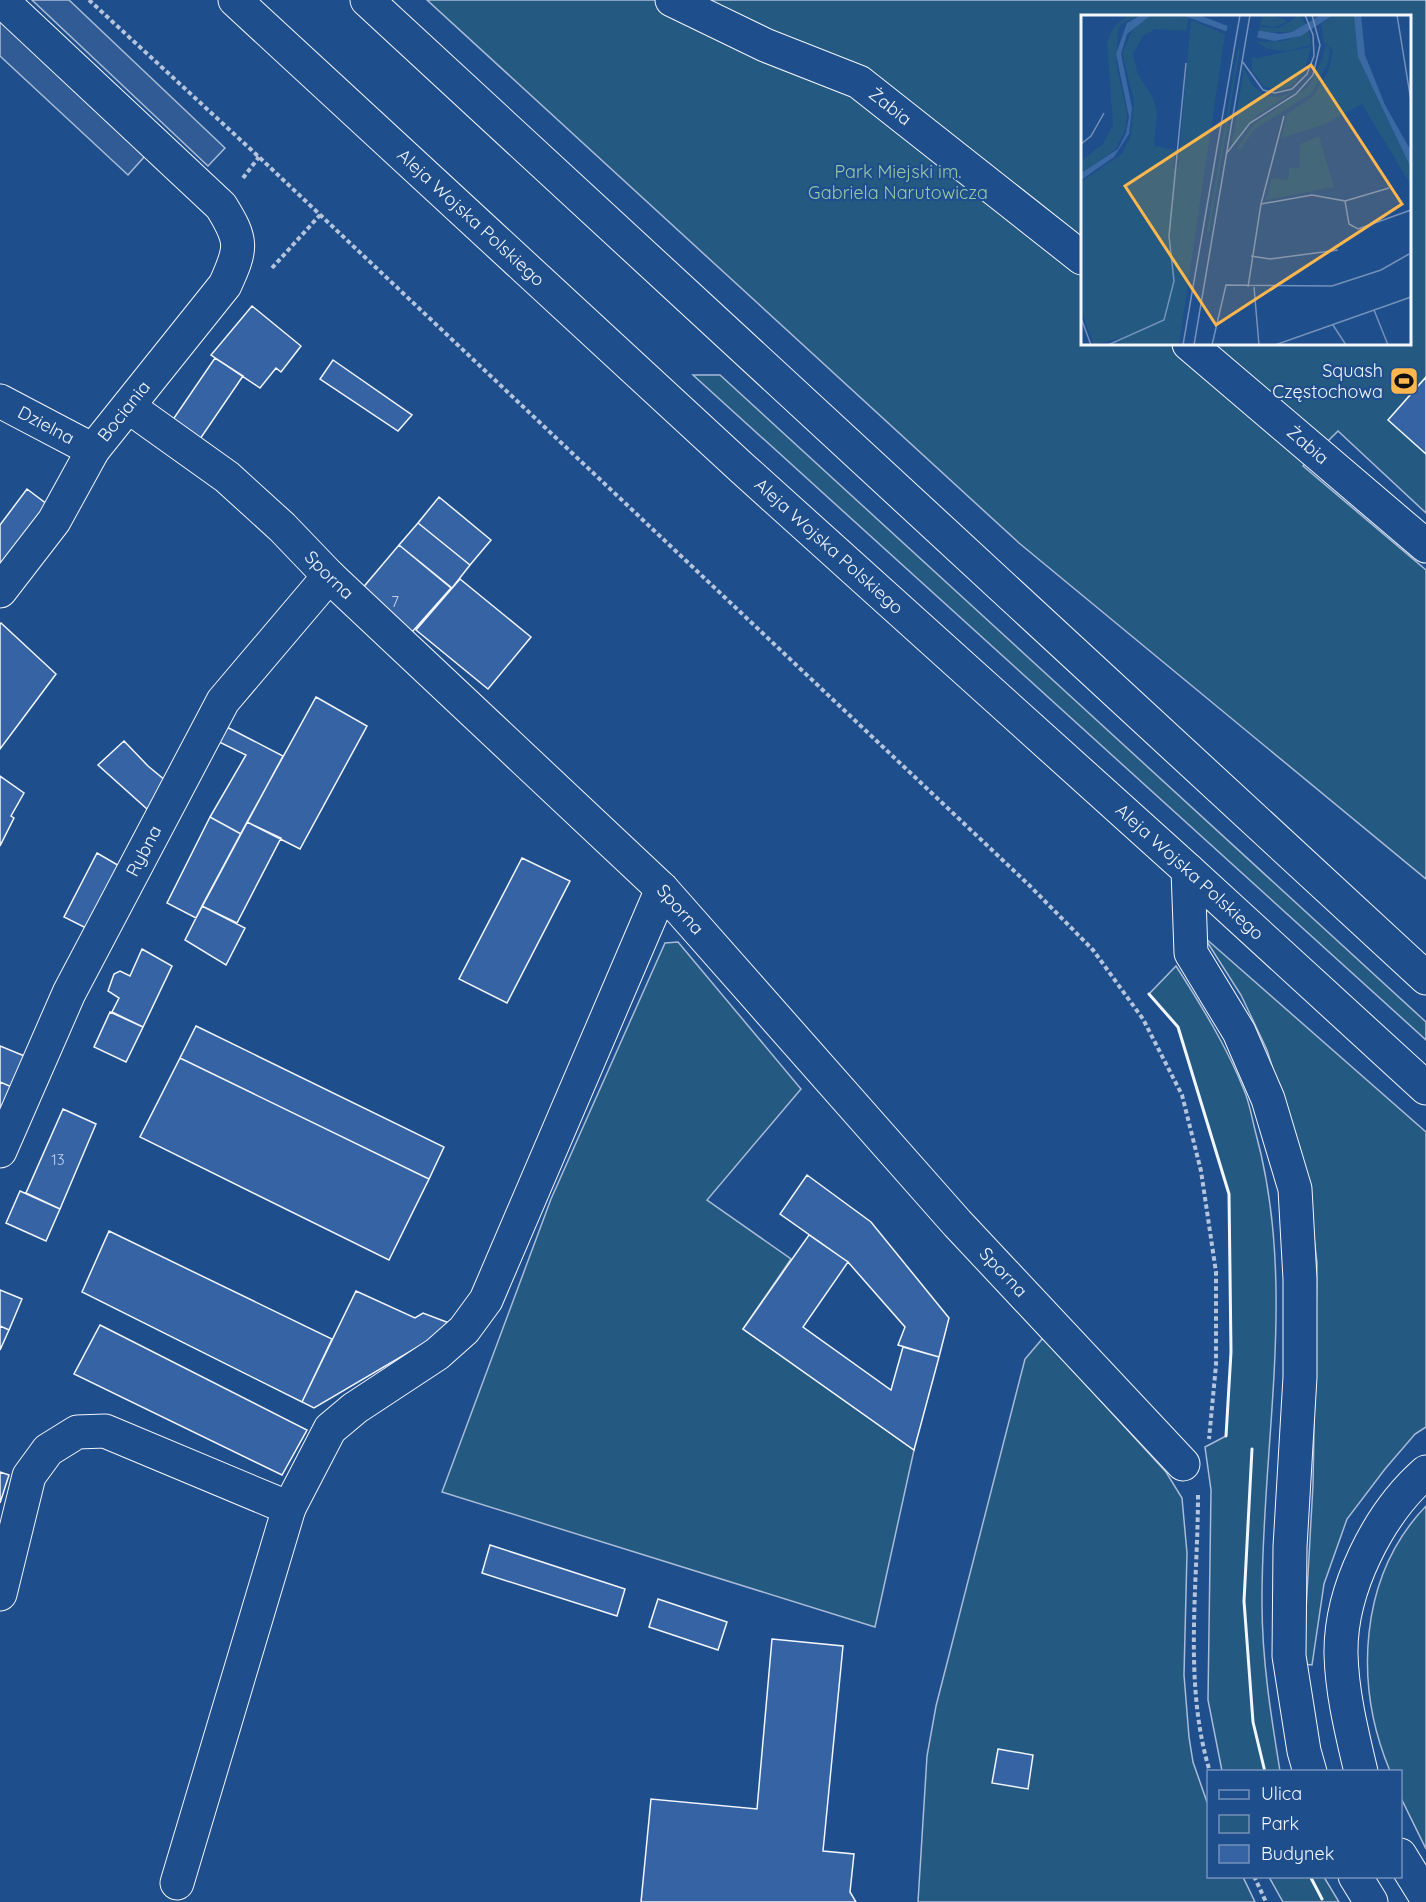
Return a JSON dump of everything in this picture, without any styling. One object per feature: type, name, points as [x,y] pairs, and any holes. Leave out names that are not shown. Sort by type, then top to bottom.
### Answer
[{"type":"main road","name":"Bociania","points":[[0,0],[221,206],[237,232],[238,257],[225,285],[93,450],[54,521],[0,591]]},
{"type":"main road","name":"Aleja Wojska Polskiego","points":[[235,0],[742,468],[1426,1088]]},
{"type":"main road","points":[[367,0],[1426,978]]},
{"type":"main road","name":"Żabia","points":[[672,0],[765,45],[859,82],[930,135],[1081,256]]},
{"type":"main road","name":"Żabia","points":[[1190,345],[1426,546]]},
{"type":"main road","name":"Dzielna","points":[[0,401],[93,450]]},
{"type":"main road","name":"Sporna","points":[[129,407],[227,477],[662,889],[957,1223],[1183,1464]]},
{"type":"main road","name":"Rybna","points":[[0,1151],[69,993],[223,701],[329,576]]},
{"type":"main road","points":[[1188,870],[1191,953],[1239,1032],[1268,1099],[1295,1189],[1300,1279],[1300,1377],[1290,1548],[1289,1656],[1304,1751],[1309,1770]]},
{"type":"main road","points":[[177,1883],[289,1508],[330,1430],[355,1408],[437,1354],[464,1330],[486,1300],[662,889]]},
{"type":"main road","points":[[0,1594],[28,1476],[48,1450],[77,1432],[105,1431],[289,1508]]},
{"type":"main road","points":[[1360,1770],[1347,1711],[1341,1653],[1352,1592],[1372,1540],[1391,1509],[1426,1472]]},
{"type":"main road","points":[[1402,1858],[1426,1897]]},
{"type":"main road","points":[[1356,1878],[1371,1902]]},
{"type":"path","points":[[88,0],[320,215],[1029,885],[1093,950],[1143,1019],[1182,1095],[1201,1171],[1216,1272],[1216,1365],[1209,1441]]},
{"type":"path","points":[[268,272],[320,215]]},
{"type":"path","points":[[1183,1464],[1191,1475],[1197,1492],[1195,1695],[1200,1741],[1209,1770]]},
{"type":"path","points":[[1255,1878],[1266,1902]]},
{"type":"green space","name":"Park Miejski im. Gabriela Narutowicza","points":[[427,0],[1426,0],[1426,513],[1338,431],[1303,466],[1426,570],[1426,879],[1019,543]]},
{"type":"green space","points":[[693,375],[720,375],[1426,1022],[1426,1040]]},
{"type":"green space","points":[[1204,937],[1426,1132],[1426,1427],[1415,1434],[1347,1519],[1324,1584],[1312,1665],[1303,1664],[1313,1485],[1317,1263],[1307,1177],[1267,1050],[1241,995]]},
{"type":"green space","points":[[678,942],[801,1089],[707,1200],[791,1259],[743,1329],[914,1450],[875,1627],[442,1492],[551,1199],[665,943]]},
{"type":"green space","points":[[1176,966],[1222,1042],[1244,1090],[1268,1192],[1275,1250],[1276,1309],[1263,1545],[1262,1625],[1280,1770],[1222,1770],[1208,1700],[1211,1490],[1205,1447],[1226,1436],[1231,1352],[1229,1194],[1178,1027],[1149,994]]},
{"type":"green space","points":[[1043,1338],[1166,1472],[1182,1498],[1187,1553],[1184,1675],[1193,1762],[1207,1802],[1207,1878],[1243,1878],[1255,1902],[918,1902],[927,1756],[936,1706],[1025,1359]]},
{"type":"green space","points":[[1426,1506],[1426,1849],[1402,1800],[1402,1770],[1390,1770],[1378,1738],[1371,1703],[1368,1668],[1369,1633],[1375,1598],[1387,1565],[1403,1534]]},
{"type":"green space","points":[[1270,1878],[1325,1878],[1339,1902],[1283,1902]]},
{"type":"shaded area","points":[[32,0],[69,0],[225,148],[208,166]]},
{"type":"shaded area","points":[[0,21],[145,156],[128,175],[0,56]]},
{"type":"building","points":[[252,306],[301,346],[281,372],[276,368],[260,388],[211,355]]},
{"type":"building","points":[[215,358],[243,376],[200,439],[172,421]]},
{"type":"building","points":[[333,360],[412,415],[398,431],[320,379]]},
{"type":"building","points":[[1426,377],[1426,454],[1388,420]]},
{"type":"building","points":[[27,489],[52,508],[0,575],[0,525]]},
{"type":"building","points":[[439,497],[491,540],[470,565],[418,523]]},
{"type":"building","points":[[418,523],[470,565],[452,588],[399,545]]},
{"type":"building","points":[[399,545],[451,588],[412,632],[361,590]]},
{"type":"building","points":[[460,579],[531,637],[488,689],[416,630]]},
{"type":"building","points":[[0,624],[56,674],[0,749]]},
{"type":"building","points":[[316,697],[367,726],[300,849],[247,822]]},
{"type":"building","points":[[223,725],[283,756],[241,834],[210,817],[246,755],[215,740]]},
{"type":"building","points":[[124,741],[148,766],[172,786],[156,817],[98,765]]},
{"type":"building","points":[[0,776],[24,793],[11,816],[14,818],[0,846]]},
{"type":"building","points":[[210,817],[241,834],[196,918],[167,903]]},
{"type":"building","points":[[247,822],[281,838],[237,923],[202,906]]},
{"type":"building","points":[[97,853],[128,871],[94,932],[64,917]]},
{"type":"building","points":[[522,858],[570,881],[507,1003],[459,979]]},
{"type":"building","points":[[202,906],[245,928],[226,965],[185,940]]},
{"type":"building","points":[[142,949],[172,966],[143,1027],[112,1012],[119,998],[108,991],[114,974],[120,971],[130,976]]},
{"type":"building","points":[[110,1012],[143,1027],[126,1062],[94,1047]]},
{"type":"building","points":[[196,1026],[444,1147],[429,1179],[180,1058]]},
{"type":"building","points":[[0,1046],[34,1060],[21,1091],[0,1082]]},
{"type":"building","points":[[180,1058],[429,1179],[389,1260],[140,1137]]},
{"type":"building","points":[[0,1082],[21,1091],[0,1118]]},
{"type":"building","points":[[63,1109],[96,1124],[60,1209],[26,1193]]},
{"type":"building","points":[[807,1175],[871,1222],[949,1318],[939,1357],[898,1345],[905,1327],[848,1262],[780,1214]]},
{"type":"building","points":[[20,1191],[60,1209],[46,1241],[6,1223]]},
{"type":"building","points":[[109,1231],[332,1339],[302,1402],[82,1292]]},
{"type":"building","points":[[809,1235],[848,1262],[803,1327],[891,1390],[903,1347],[939,1357],[914,1450],[743,1329]]},
{"type":"building","points":[[0,1290],[22,1299],[9,1330],[0,1326]]},
{"type":"building","points":[[356,1291],[415,1318],[423,1313],[449,1323],[445,1331],[314,1408],[302,1402]]},
{"type":"building","points":[[100,1325],[307,1430],[282,1475],[74,1374]]},
{"type":"building","points":[[0,1326],[9,1330],[0,1350]]},
{"type":"building","points":[[0,1472],[9,1475],[0,1503]]},
{"type":"building","points":[[490,1545],[625,1589],[617,1616],[482,1573]]},
{"type":"building","points":[[658,1599],[727,1622],[718,1650],[649,1627]]},
{"type":"building","points":[[772,1639],[843,1646],[823,1851],[854,1854],[850,1892],[856,1902],[641,1902],[651,1799],[757,1809]]},
{"type":"building","points":[[998,1749],[1033,1755],[1028,1789],[992,1783]]},
{"type":"wall","points":[[1149,994],[1178,1027],[1229,1194],[1231,1352],[1226,1436]]},
{"type":"wall","points":[[1252,1449],[1244,1601],[1253,1722],[1265,1770]]},
{"type":"wall","points":[[1311,1878],[1322,1899]]},
{"type":"place","name":"Squash Częstochowa","points":[[1404,381]]}]
